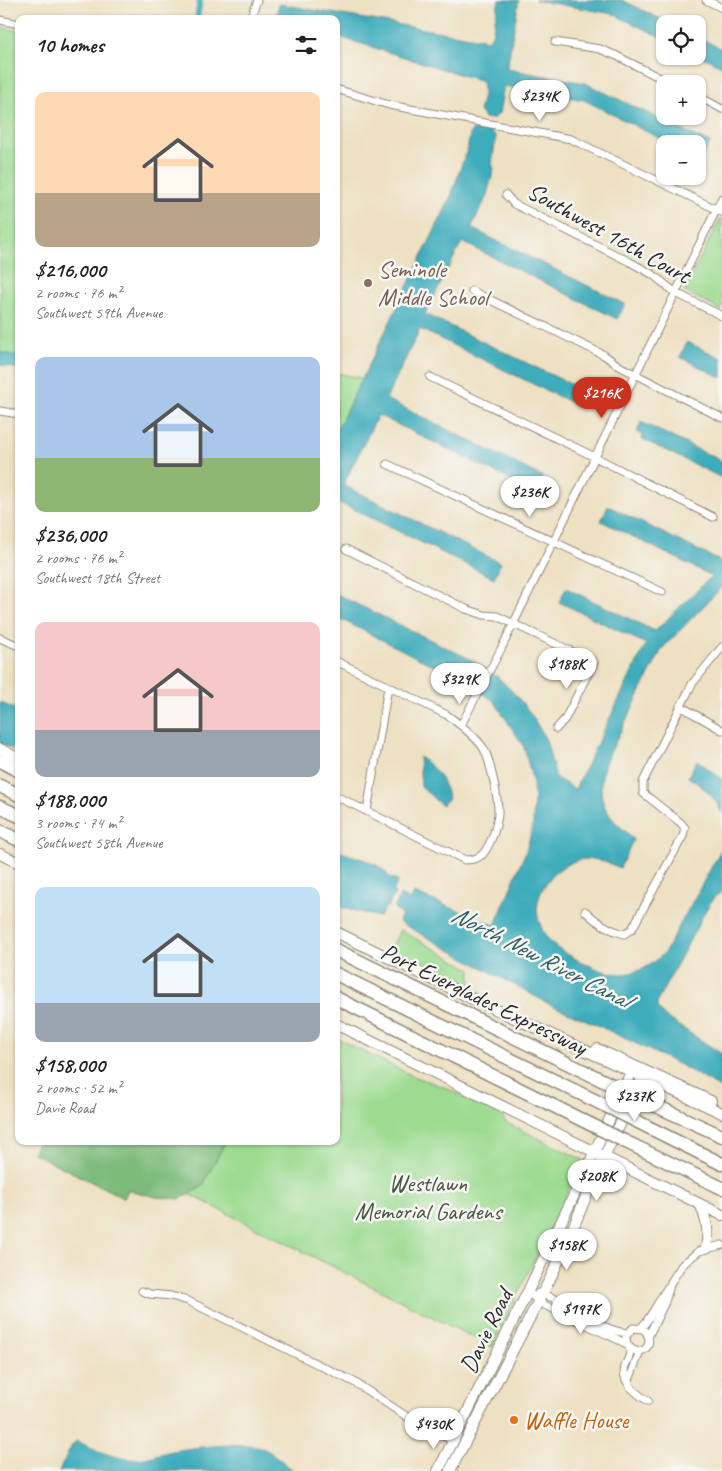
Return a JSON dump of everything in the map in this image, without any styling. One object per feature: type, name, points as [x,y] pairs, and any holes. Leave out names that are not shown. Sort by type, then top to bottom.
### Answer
[{"type":"highway","points":[[0,761],[15,769]]},
{"type":"highway","points":[[0,786],[15,793]]},
{"type":"highway","points":[[0,807],[15,814]]},
{"type":"highway","points":[[0,831],[15,838]]},
{"type":"highway","name":"Port Everglades Expressway","points":[[340,952],[616,1087],[722,1136]]},
{"type":"highway","points":[[340,976],[722,1162]]},
{"type":"highway","points":[[340,1000],[596,1128],[722,1188]]},
{"type":"main road","points":[[0,749],[15,757]]},
{"type":"main road","points":[[0,854],[15,861]]},
{"type":"main road","points":[[340,934],[473,999],[722,1113]]},
{"type":"main road","points":[[473,999],[542,1025],[653,1073],[722,1106]]},
{"type":"main road","points":[[340,1026],[722,1215]]},
{"type":"main road","name":"Davie Road","points":[[438,1471],[528,1291],[631,1072]]},
{"type":"main road","name":"Davie Road","points":[[450,1471],[540,1298],[569,1238],[586,1195],[643,1077]]},
{"type":"main road","points":[[700,1204],[708,1226],[706,1248]]},
{"type":"street","points":[[251,15],[257,0]]},
{"type":"street","points":[[706,0],[722,8]]},
{"type":"street","points":[[0,20],[15,23]]},
{"type":"street","points":[[555,42],[600,49],[656,76]]},
{"type":"street","points":[[340,90],[389,105],[571,139],[719,210]]},
{"type":"street","points":[[706,100],[722,109]]},
{"type":"street","name":"Southwest 16th Court","points":[[506,195],[514,204],[652,274],[676,293],[722,316]]},
{"type":"street","points":[[461,725],[719,210],[722,198]]},
{"type":"street","points":[[472,291],[604,355],[619,366],[722,418]]},
{"type":"street","points":[[430,377],[713,517]]},
{"type":"street","points":[[0,410],[15,413]]},
{"type":"street","points":[[387,464],[662,592]]},
{"type":"street","points":[[346,549],[466,609],[484,615],[497,616],[594,662],[565,719],[556,729]]},
{"type":"street","points":[[0,638],[15,644]]},
{"type":"street","points":[[585,911],[594,921],[615,932],[624,934],[632,929],[684,836],[685,828],[681,822],[643,793],[643,782],[692,684],[722,647]]},
{"type":"street","points":[[340,663],[447,715],[461,725],[484,749],[493,777],[498,813],[492,836],[482,855],[474,860],[465,860],[340,798]]},
{"type":"street","points":[[367,811],[388,686]]},
{"type":"street","points":[[680,706],[722,730]]},
{"type":"street","points":[[640,1328],[645,1325],[659,1299],[682,1265],[706,1248],[722,1244]]},
{"type":"street","points":[[628,1383],[640,1351],[648,1345],[649,1335],[665,1302],[671,1282]]},
{"type":"street","points":[[142,1291],[188,1301],[354,1382],[408,1418],[453,1441]]},
{"type":"street","points":[[528,1291],[634,1350],[640,1351]]},
{"type":"street","points":[[540,1298],[614,1331],[628,1333]]},
{"type":"street","points":[[648,1401],[632,1389],[624,1372],[630,1355],[626,1339],[628,1333],[633,1328],[640,1328],[646,1330],[649,1335]]},
{"type":"green space","points":[[0,27],[15,30],[15,355],[0,352]]},
{"type":"green space","points":[[720,219],[722,219],[722,311],[684,291]]},
{"type":"green space","points":[[340,374],[362,378],[340,424]]},
{"type":"green space","points":[[400,930],[471,969],[471,989],[390,951]]},
{"type":"green space","name":"Westlawn Memorial Gardens","points":[[340,1040],[413,1076],[444,1087],[502,1115],[505,1122],[583,1160],[492,1347],[155,1177],[170,1145],[340,1145]]},
{"type":"green space","points":[[37,1145],[224,1145],[202,1187],[180,1199],[156,1197],[128,1190],[124,1198],[33,1153]]},
{"type":"water","points":[[499,0],[519,0],[507,69],[585,83],[656,117],[656,125],[672,125],[693,135],[656,136],[584,100],[504,86],[499,114],[492,119],[484,118],[479,111],[483,92],[481,81],[340,37],[340,15],[277,15],[279,4],[488,40],[492,35]]},
{"type":"water","points":[[535,0],[622,0],[656,17],[656,35],[613,14]]},
{"type":"water","points":[[706,41],[722,49],[722,66],[706,59]]},
{"type":"water","points":[[482,128],[490,130],[496,136],[492,164],[494,169],[486,198],[471,228],[625,304],[617,319],[462,242],[425,314],[583,390],[576,405],[420,329],[386,399],[543,477],[535,492],[378,415],[343,485],[501,563],[494,578],[340,503],[340,424],[450,199],[471,131]]},
{"type":"water","points":[[706,141],[710,143],[706,150]]},
{"type":"water","points":[[687,342],[722,358],[722,378],[680,357]]},
{"type":"water","points":[[0,352],[15,355],[15,368],[0,365]]},
{"type":"water","points":[[641,422],[722,461],[722,478],[642,439],[643,436],[637,432]]},
{"type":"water","name":"North New River Canal","points":[[608,506],[722,562],[722,587],[662,649],[604,765],[601,793],[605,808],[615,822],[633,840],[620,868],[595,859],[576,861],[565,866],[556,872],[542,891],[537,913],[546,936],[565,953],[607,972],[624,974],[638,971],[651,964],[665,952],[722,848],[722,892],[714,897],[706,910],[658,1000],[657,1007],[664,1016],[722,1054],[722,1089],[680,1065],[551,1005],[399,922],[402,914],[394,909],[400,895],[410,900],[414,893],[495,925],[526,851],[533,824],[533,783],[524,747],[494,701],[468,683],[340,619],[340,596],[474,661],[499,678],[517,696],[533,717],[546,740],[556,778],[575,789],[646,644],[559,602],[566,588],[655,631],[712,576],[601,521]]},
{"type":"water","points":[[0,702],[15,709],[15,751],[0,743]]},
{"type":"water","points":[[419,757],[435,770],[444,786],[449,799],[441,805],[421,787]]},
{"type":"water","points":[[697,760],[722,779],[722,813],[708,792],[688,777]]},
{"type":"water","points":[[340,851],[373,863],[385,871],[388,876],[398,881],[393,891],[395,893],[388,907],[386,906],[380,917],[340,906]]},
{"type":"water","points":[[76,1441],[109,1455],[130,1459],[146,1458],[190,1448],[227,1445],[256,1446],[276,1456],[294,1471],[59,1471]]},
{"type":"waterway","points":[[198,15],[200,0]]},
{"type":"place","name":"Seminole Middle School","points":[[368,283]]},
{"type":"place","name":"Waffle House","points":[[514,1420]]}]
